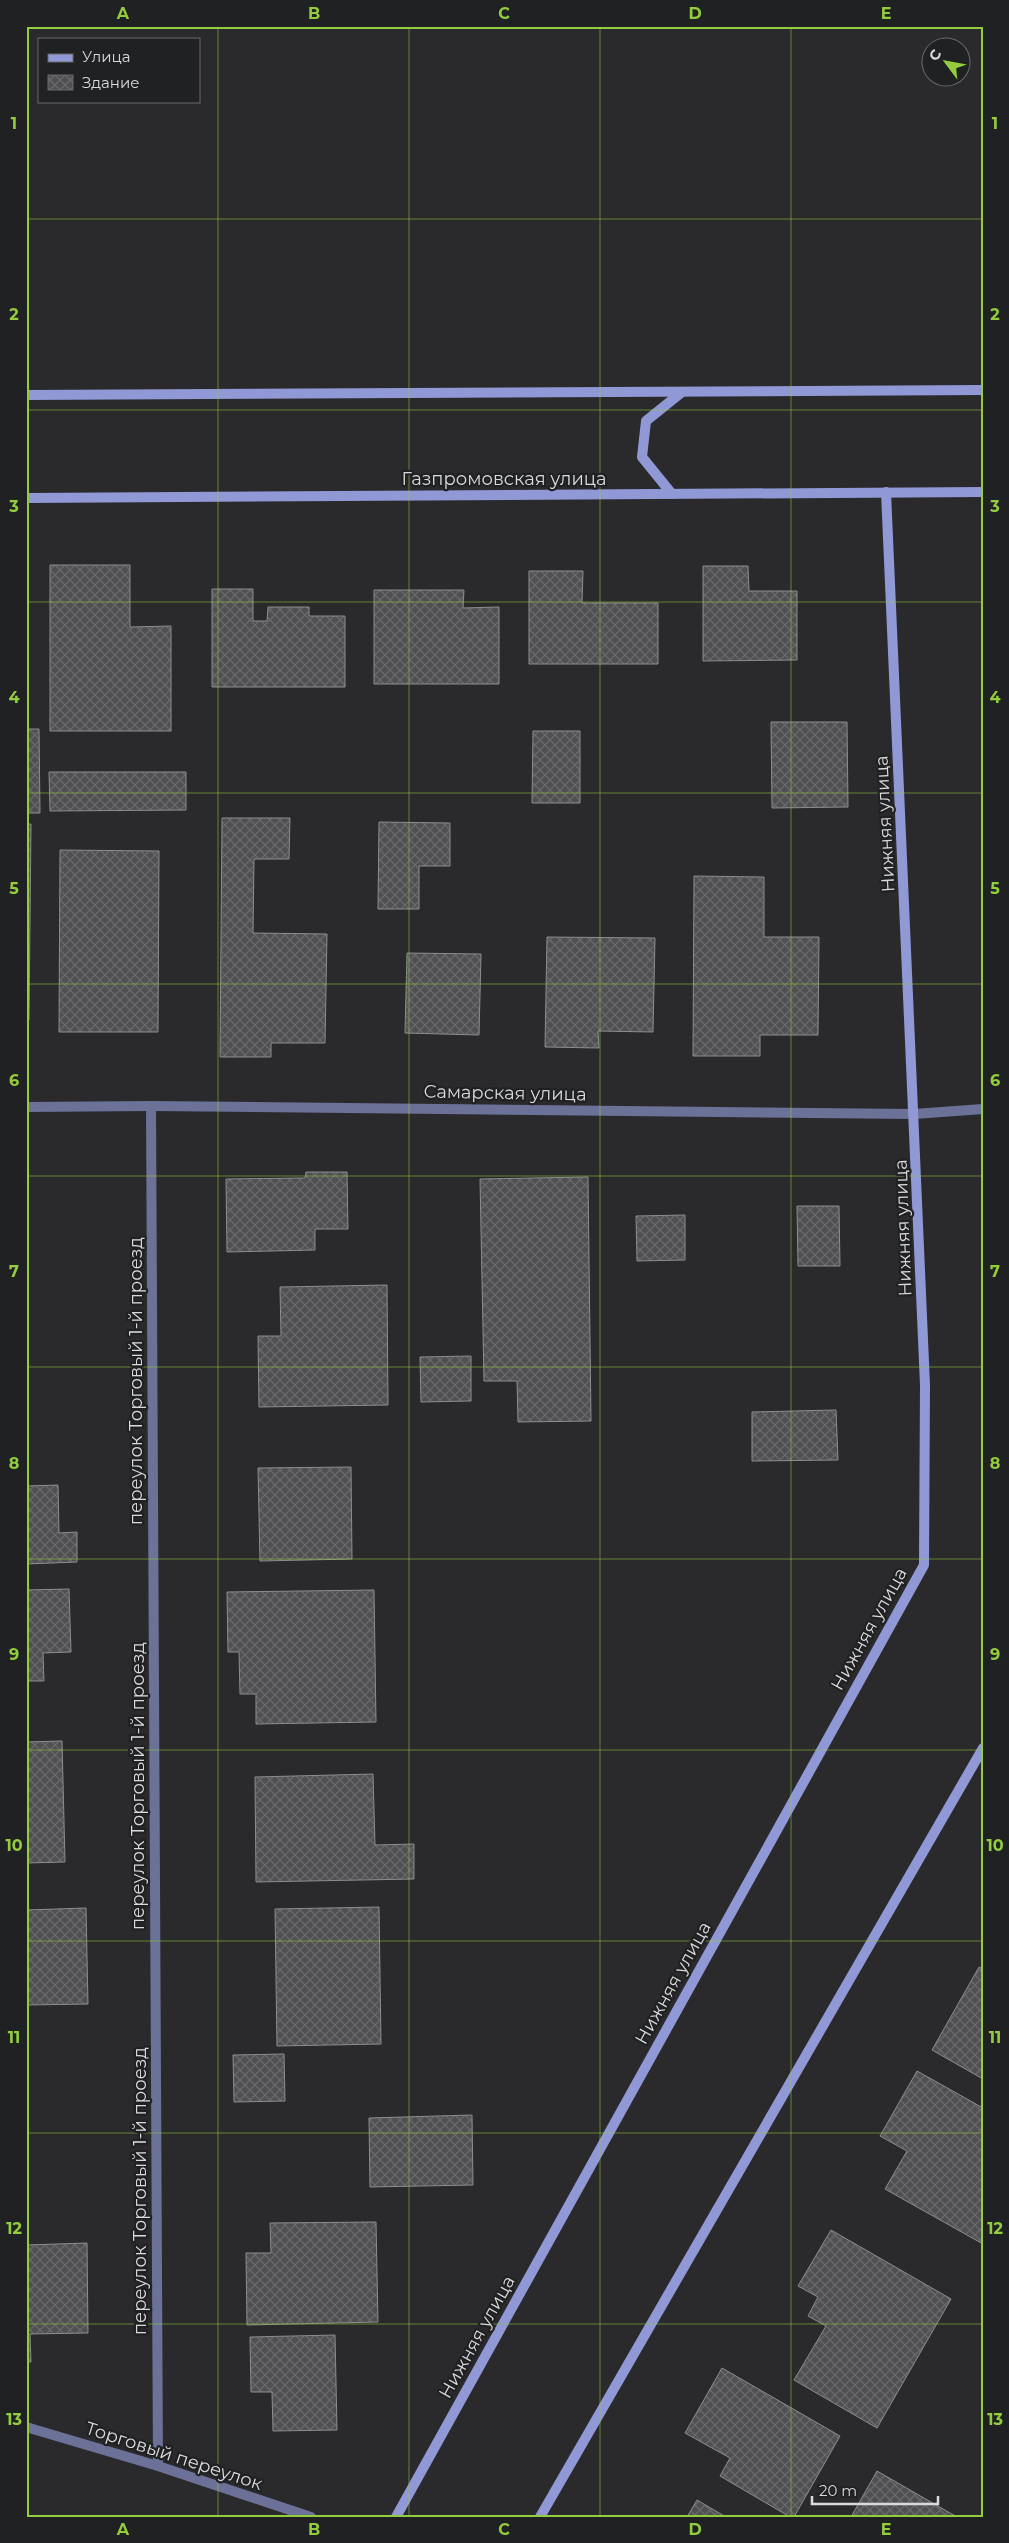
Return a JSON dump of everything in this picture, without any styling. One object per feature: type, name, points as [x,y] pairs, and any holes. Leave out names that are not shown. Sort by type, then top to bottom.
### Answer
[{"type":"street","points":[[26,396],[983,390]]},
{"type":"street","points":[[672,494],[642,457],[646,421],[682,392]]},
{"type":"street","name":"Нижняя улица","points":[[396,2517],[924,1565],[925,1384],[886,492]]},
{"type":"street","name":"Газпромовская улица","points":[[26,498],[983,492]]},
{"type":"street","name":"Самарская улица","points":[[26,1107],[151,1106],[914,1114],[983,1109]]},
{"type":"street","name":"переулок Торговый 1-й проезд","points":[[151,1106],[158,2466]]},
{"type":"street","points":[[540,2517],[983,1748]]},
{"type":"street","name":"Торговый переулок","points":[[26,2427],[158,2466],[311,2517]]},
{"type":"building","points":[[50,565],[130,565],[130,627],[171,626],[171,731],[50,731]]},
{"type":"building","points":[[703,566],[748,566],[749,591],[797,591],[797,660],[703,661]]},
{"type":"building","points":[[529,571],[583,571],[582,603],[658,603],[658,664],[529,664]]},
{"type":"building","points":[[212,589],[253,589],[253,621],[267,621],[268,607],[309,607],[309,616],[345,616],[345,687],[212,687]]},
{"type":"building","points":[[374,590],[464,590],[463,608],[499,607],[499,684],[374,684]]},
{"type":"building","points":[[771,722],[847,722],[848,807],[772,808]]},
{"type":"building","points":[[26,729],[39,729],[40,813],[26,813]]},
{"type":"building","points":[[533,731],[580,731],[580,803],[532,803]]},
{"type":"building","points":[[49,772],[186,772],[186,810],[50,811]]},
{"type":"building","points":[[222,818],[290,818],[289,859],[254,859],[253,933],[327,934],[325,1043],[271,1043],[271,1057],[220,1057]]},
{"type":"building","points":[[379,822],[450,823],[450,866],[419,866],[419,909],[378,909]]},
{"type":"building","points":[[26,824],[31,824],[29,1020],[26,1020]]},
{"type":"building","points":[[60,850],[159,851],[158,1032],[59,1032]]},
{"type":"building","points":[[694,876],[764,877],[764,937],[819,937],[818,1035],[760,1035],[760,1056],[693,1056]]},
{"type":"building","points":[[547,937],[655,938],[653,1032],[598,1031],[599,1048],[545,1047]]},
{"type":"building","points":[[407,953],[481,954],[479,1035],[405,1033]]},
{"type":"building","points":[[306,1172],[347,1172],[348,1229],[315,1229],[315,1250],[227,1252],[226,1179],[305,1178]]},
{"type":"building","points":[[588,1177],[591,1421],[518,1422],[517,1381],[484,1381],[480,1179]]},
{"type":"building","points":[[797,1206],[839,1206],[840,1266],[798,1266]]},
{"type":"building","points":[[685,1215],[685,1260],[637,1261],[636,1216]]},
{"type":"building","points":[[387,1285],[388,1405],[259,1407],[258,1336],[281,1336],[280,1287]]},
{"type":"building","points":[[471,1356],[471,1401],[421,1402],[420,1357]]},
{"type":"building","points":[[836,1410],[838,1460],[752,1461],[752,1412]]},
{"type":"building","points":[[351,1467],[352,1559],[260,1561],[258,1468]]},
{"type":"building","points":[[58,1485],[59,1533],[77,1532],[77,1562],[26,1564],[26,1486]]},
{"type":"building","points":[[69,1589],[71,1652],[43,1653],[44,1681],[26,1681],[26,1590]]},
{"type":"building","points":[[374,1590],[376,1722],[256,1724],[256,1694],[240,1694],[239,1652],[228,1652],[227,1592]]},
{"type":"building","points":[[62,1741],[65,1862],[26,1863],[26,1742]]},
{"type":"building","points":[[373,1774],[375,1845],[414,1844],[414,1879],[256,1882],[255,1777]]},
{"type":"building","points":[[379,1907],[381,2044],[277,2046],[275,1909]]},
{"type":"building","points":[[86,1908],[88,2004],[26,2005],[26,1910]]},
{"type":"building","points":[[979,1967],[983,1969],[983,2079],[932,2050]]},
{"type":"building","points":[[284,2054],[285,2101],[234,2102],[233,2055]]},
{"type":"building","points":[[917,2071],[983,2108],[983,2244],[885,2189],[907,2151],[880,2136]]},
{"type":"building","points":[[472,2115],[473,2185],[370,2187],[369,2118]]},
{"type":"building","points":[[376,2222],[378,2322],[247,2325],[246,2253],[271,2253],[270,2223]]},
{"type":"building","points":[[831,2230],[951,2299],[877,2428],[794,2380],[826,2326],[808,2316],[818,2297],[798,2286]]},
{"type":"building","points":[[87,2243],[88,2333],[30,2334],[31,2362],[26,2362],[26,2245]]},
{"type":"building","points":[[335,2335],[337,2430],[273,2431],[272,2392],[251,2392],[250,2337]]},
{"type":"building","points":[[722,2368],[840,2436],[794,2517],[790,2517],[720,2476],[730,2458],[685,2433]]},
{"type":"building","points":[[877,2471],[957,2517],[851,2517]]},
{"type":"building","points":[[697,2500],[726,2517],[687,2517]]}]
